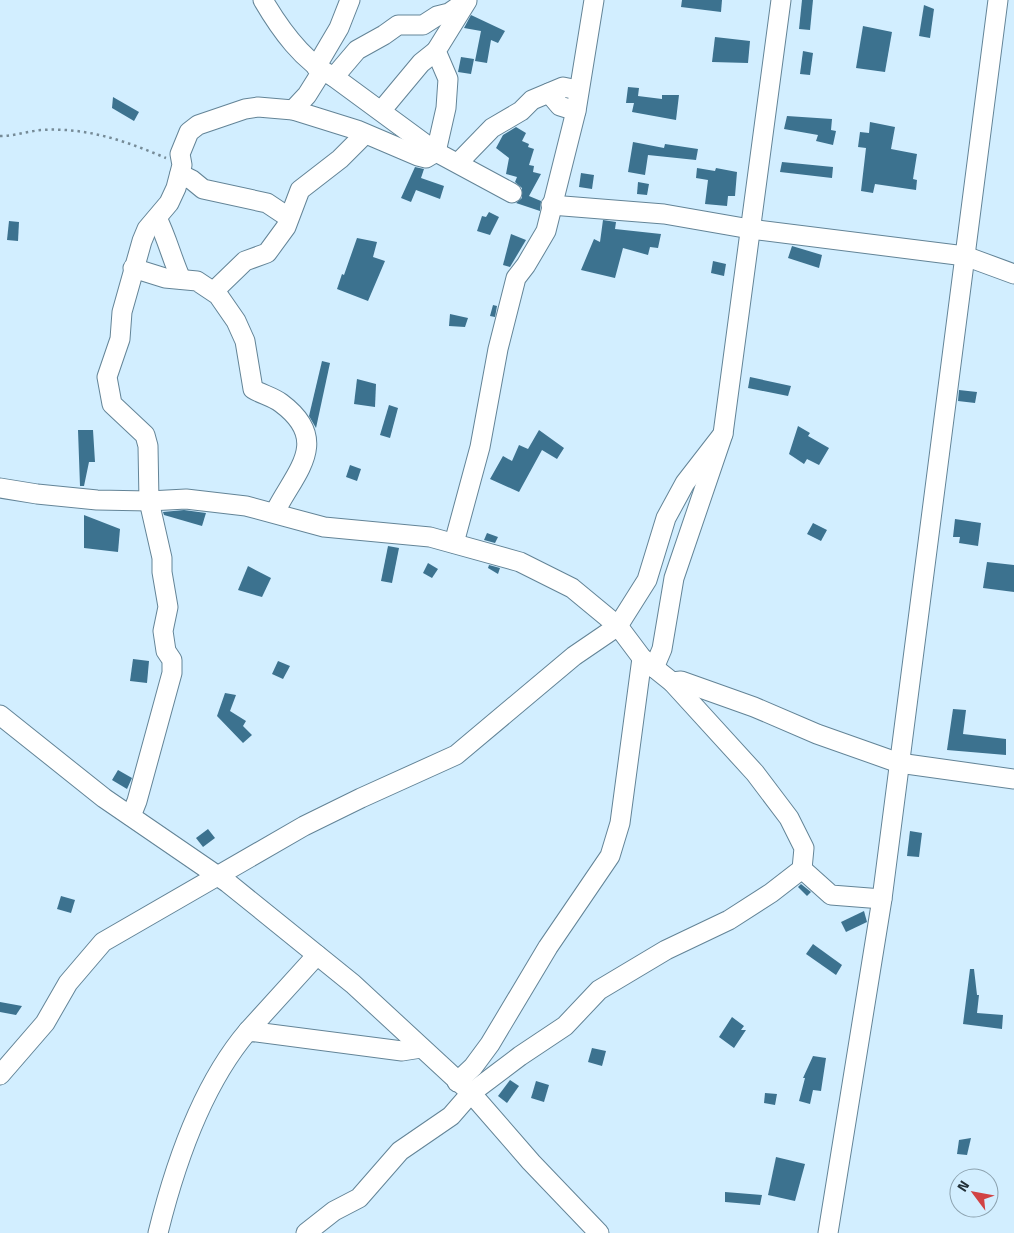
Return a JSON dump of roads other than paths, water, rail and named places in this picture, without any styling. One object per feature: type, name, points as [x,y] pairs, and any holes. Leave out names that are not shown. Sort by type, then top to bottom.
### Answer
[{"type":"street","points":[[263,0],[277,25],[324,72],[436,152],[512,193]]},
{"type":"street","points":[[293,110],[324,72],[350,0]]},
{"type":"street","points":[[324,72],[357,50],[384,36],[398,25],[423,25],[436,16],[449,13],[468,0]]},
{"type":"street","points":[[381,111],[421,63],[436,51],[468,0]]},
{"type":"street","points":[[454,543],[480,447],[498,349],[516,278],[540,244],[546,231],[576,111],[594,0]]},
{"type":"street","points":[[306,1233],[334,1211],[359,1198],[400,1151],[451,1116],[473,1066],[490,1044],[548,947],[610,856],[620,823],[648,663],[662,649],[674,578],[723,434],[780,0]]},
{"type":"street","points":[[828,1233],[882,899],[998,0]]},
{"type":"street","points":[[131,816],[137,801],[172,673],[172,660],[166,651],[163,631],[168,606],[162,572],[162,558],[149,501],[148,446],[145,435],[112,404],[107,377],[120,339],[122,312],[142,241],[169,203],[181,170],[180,154],[189,132],[198,125],[245,109],[258,107],[293,110],[365,134],[418,156],[426,158],[436,152],[446,108],[448,79],[436,51]]},
{"type":"street","points":[[458,163],[492,128],[522,111],[532,100],[563,87],[578,90]]},
{"type":"street","points":[[549,93],[560,106],[576,111]]},
{"type":"street","points":[[214,291],[245,261],[267,253],[286,227],[288,217],[300,190],[340,159],[365,134]]},
{"type":"street","points":[[181,170],[203,190],[268,203],[288,217]]},
{"type":"street","points":[[551,205],[664,214],[750,229],[965,256],[1014,274]]},
{"type":"street","points":[[157,218],[168,240],[169,251],[181,279]]},
{"type":"street","points":[[133,268],[165,278],[197,281],[214,291],[236,321],[245,341],[253,389],[279,401],[296,417],[303,430],[307,449],[304,462],[275,512]]},
{"type":"street","points":[[0,1075],[45,1023],[68,983],[103,942],[304,826],[456,755],[574,656],[618,626],[646,580],[666,518],[685,483],[723,434]]},
{"type":"street","points":[[0,488],[47,495],[149,501],[186,499],[246,506],[275,512],[324,527],[430,537],[520,562],[572,588],[618,626],[648,663],[672,682],[756,773],[789,818],[804,848],[802,869],[771,893],[729,920],[666,950],[599,990],[566,1026],[520,1056],[464,1087]]},
{"type":"street","points":[[672,682],[681,681],[754,706],[817,734],[899,763],[1014,779]]},
{"type":"street","points":[[0,714],[104,798],[218,875],[353,984],[464,1087],[598,1233]]},
{"type":"street","points":[[802,869],[831,895],[882,899]]},
{"type":"street","points":[[158,1233],[168,1191],[207,1094],[228,1054],[316,955]]},
{"type":"street","points":[[248,1031],[402,1051],[421,1048]]}]
